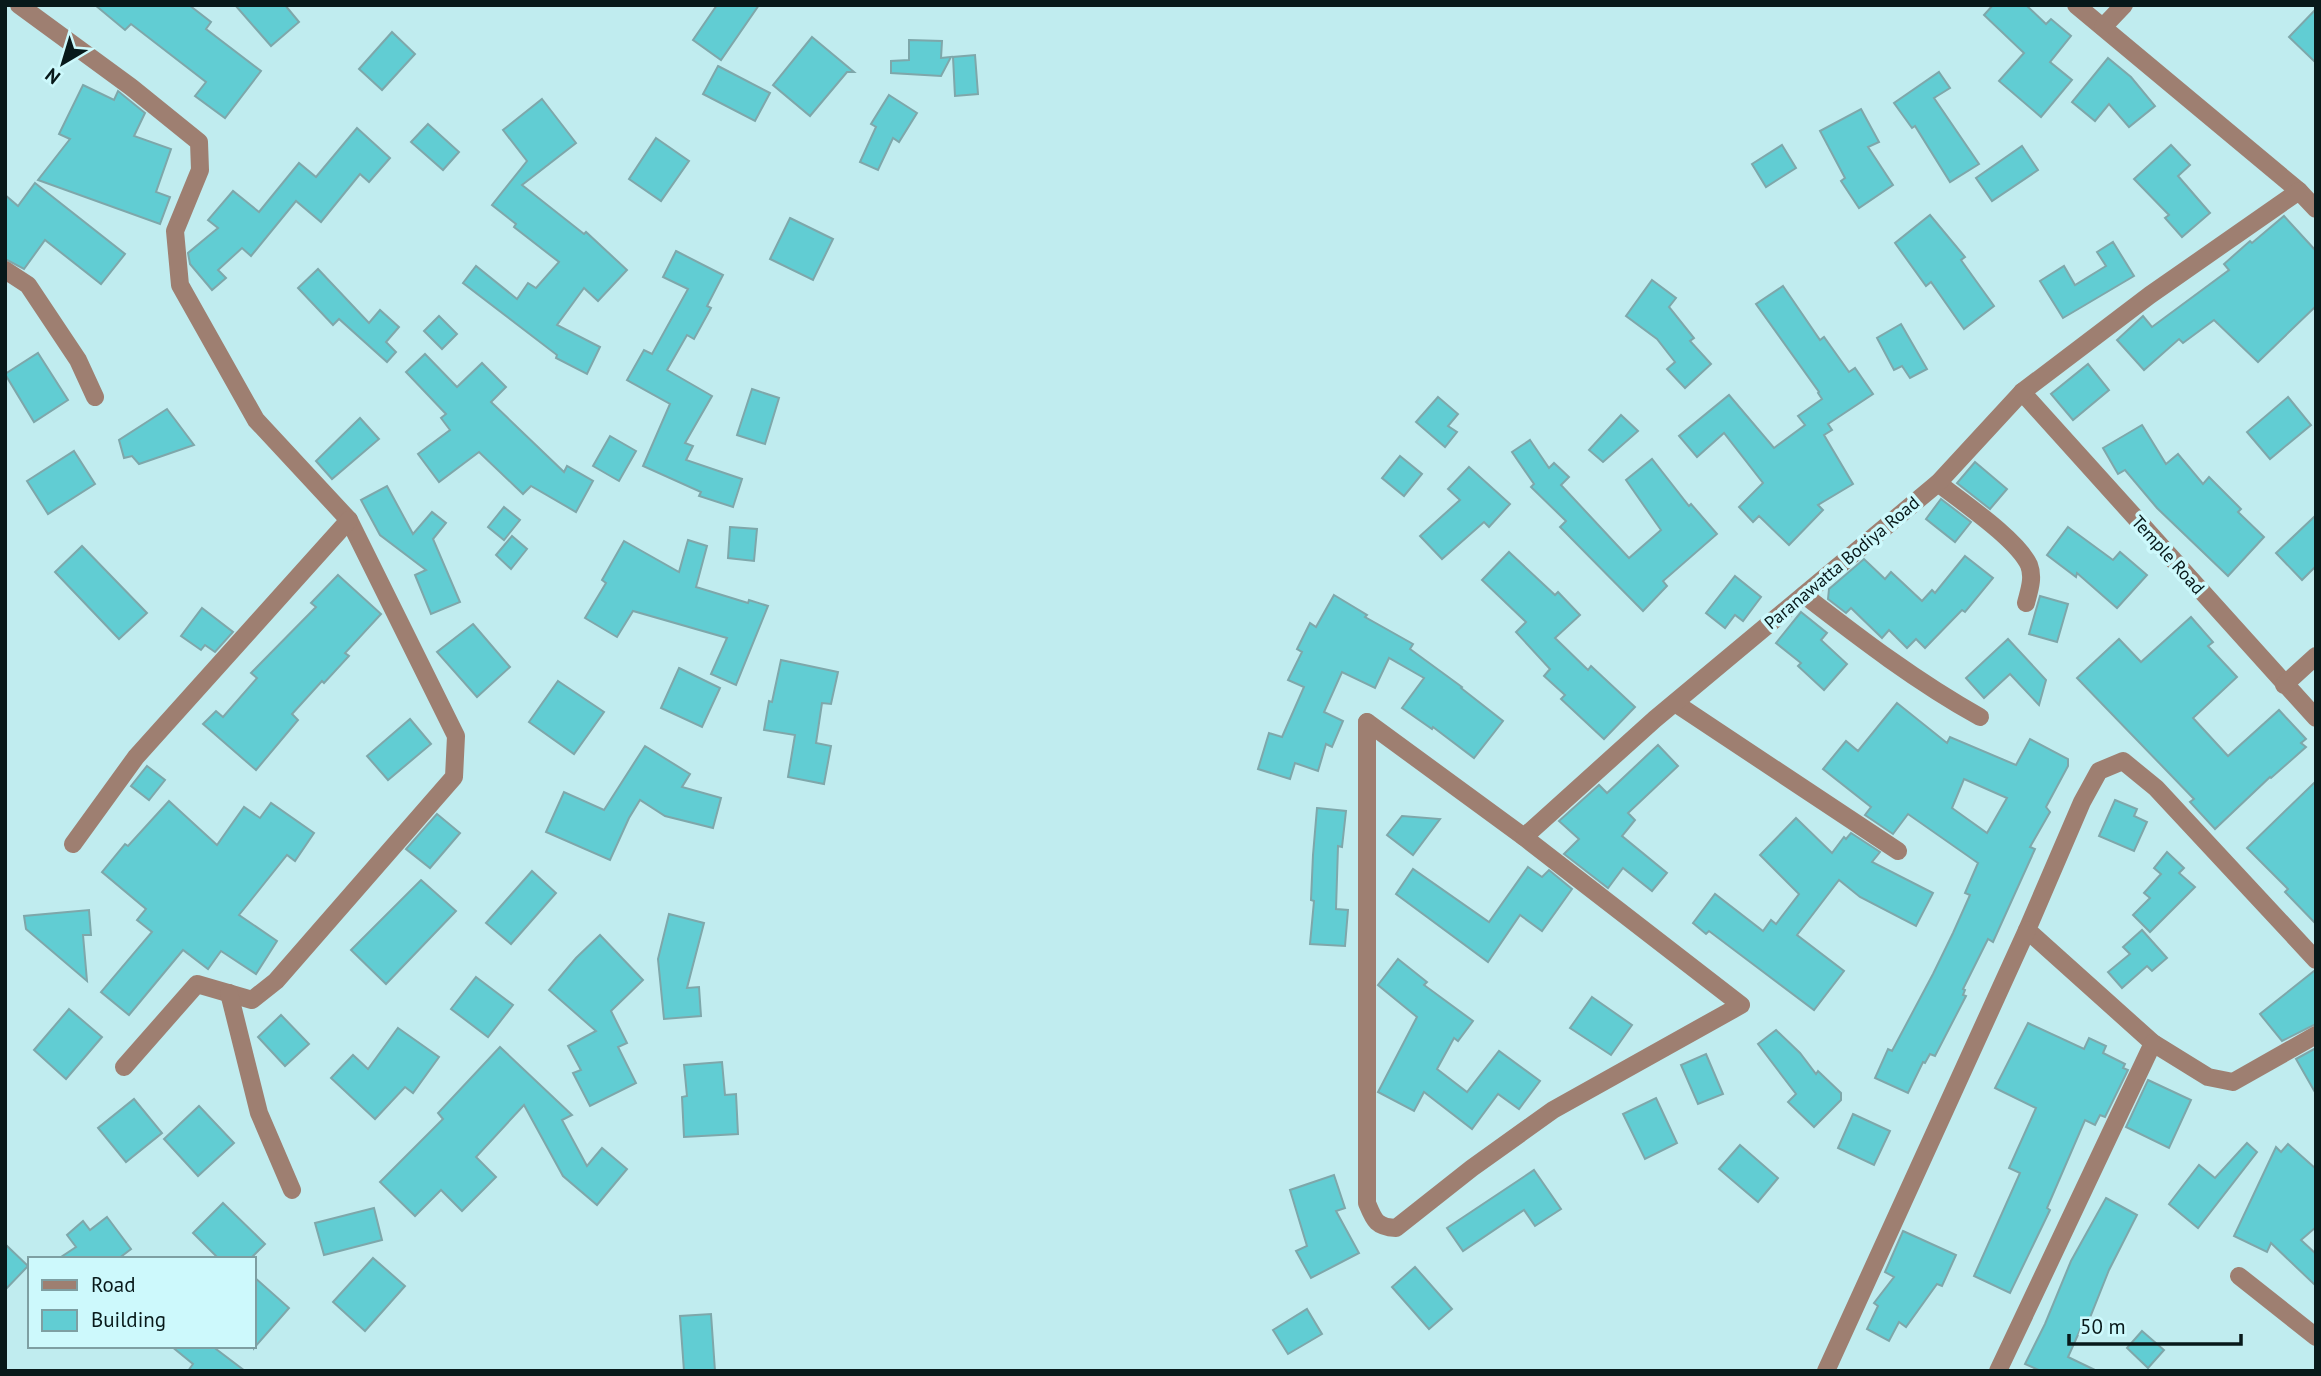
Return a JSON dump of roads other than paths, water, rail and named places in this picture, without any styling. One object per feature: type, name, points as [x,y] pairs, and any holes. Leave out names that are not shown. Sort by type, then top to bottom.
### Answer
[{"type":"street","points":[[19,5],[131,87],[199,142],[200,170],[175,231],[180,285],[256,421],[349,520],[456,736],[454,777],[276,981],[253,1000],[197,984],[124,1067]]},
{"type":"street","points":[[2076,5],[2299,191],[2316,209]]},
{"type":"street","points":[[2103,27],[2124,5]]},
{"type":"street","name":"Paranawatta Bodiya Road","points":[[1524,837],[1675,703],[1938,483],[2022,392],[2150,296],[2299,191]]},
{"type":"street","points":[[5,270],[28,285],[78,360],[95,397]]},
{"type":"street","name":"Temple Road","points":[[2022,392],[2316,718]]},
{"type":"street","points":[[1938,483],[2019,549],[2030,567],[2031,583],[2025,603]]},
{"type":"street","points":[[73,844],[136,757],[349,520]]},
{"type":"street","points":[[1804,595],[1907,673],[1980,717]]},
{"type":"street","points":[[2284,685],[2316,656]]},
{"type":"street","points":[[1675,703],[1898,851]]},
{"type":"street","points":[[1367,722],[1524,837],[1741,1005],[1553,1110],[1472,1168],[1396,1228],[1384,1227],[1374,1219],[1367,1203],[1367,722]]},
{"type":"street","points":[[1826,1371],[2027,930],[2082,802],[2099,771],[2123,761],[2156,788],[2316,960]]},
{"type":"street","points":[[2027,930],[2153,1043],[2208,1077],[2233,1082],[2316,1035]]},
{"type":"street","points":[[229,993],[259,1114],[292,1190]]},
{"type":"street","points":[[1998,1371],[2153,1043]]},
{"type":"street","points":[[2239,1276],[2316,1337]]}]
